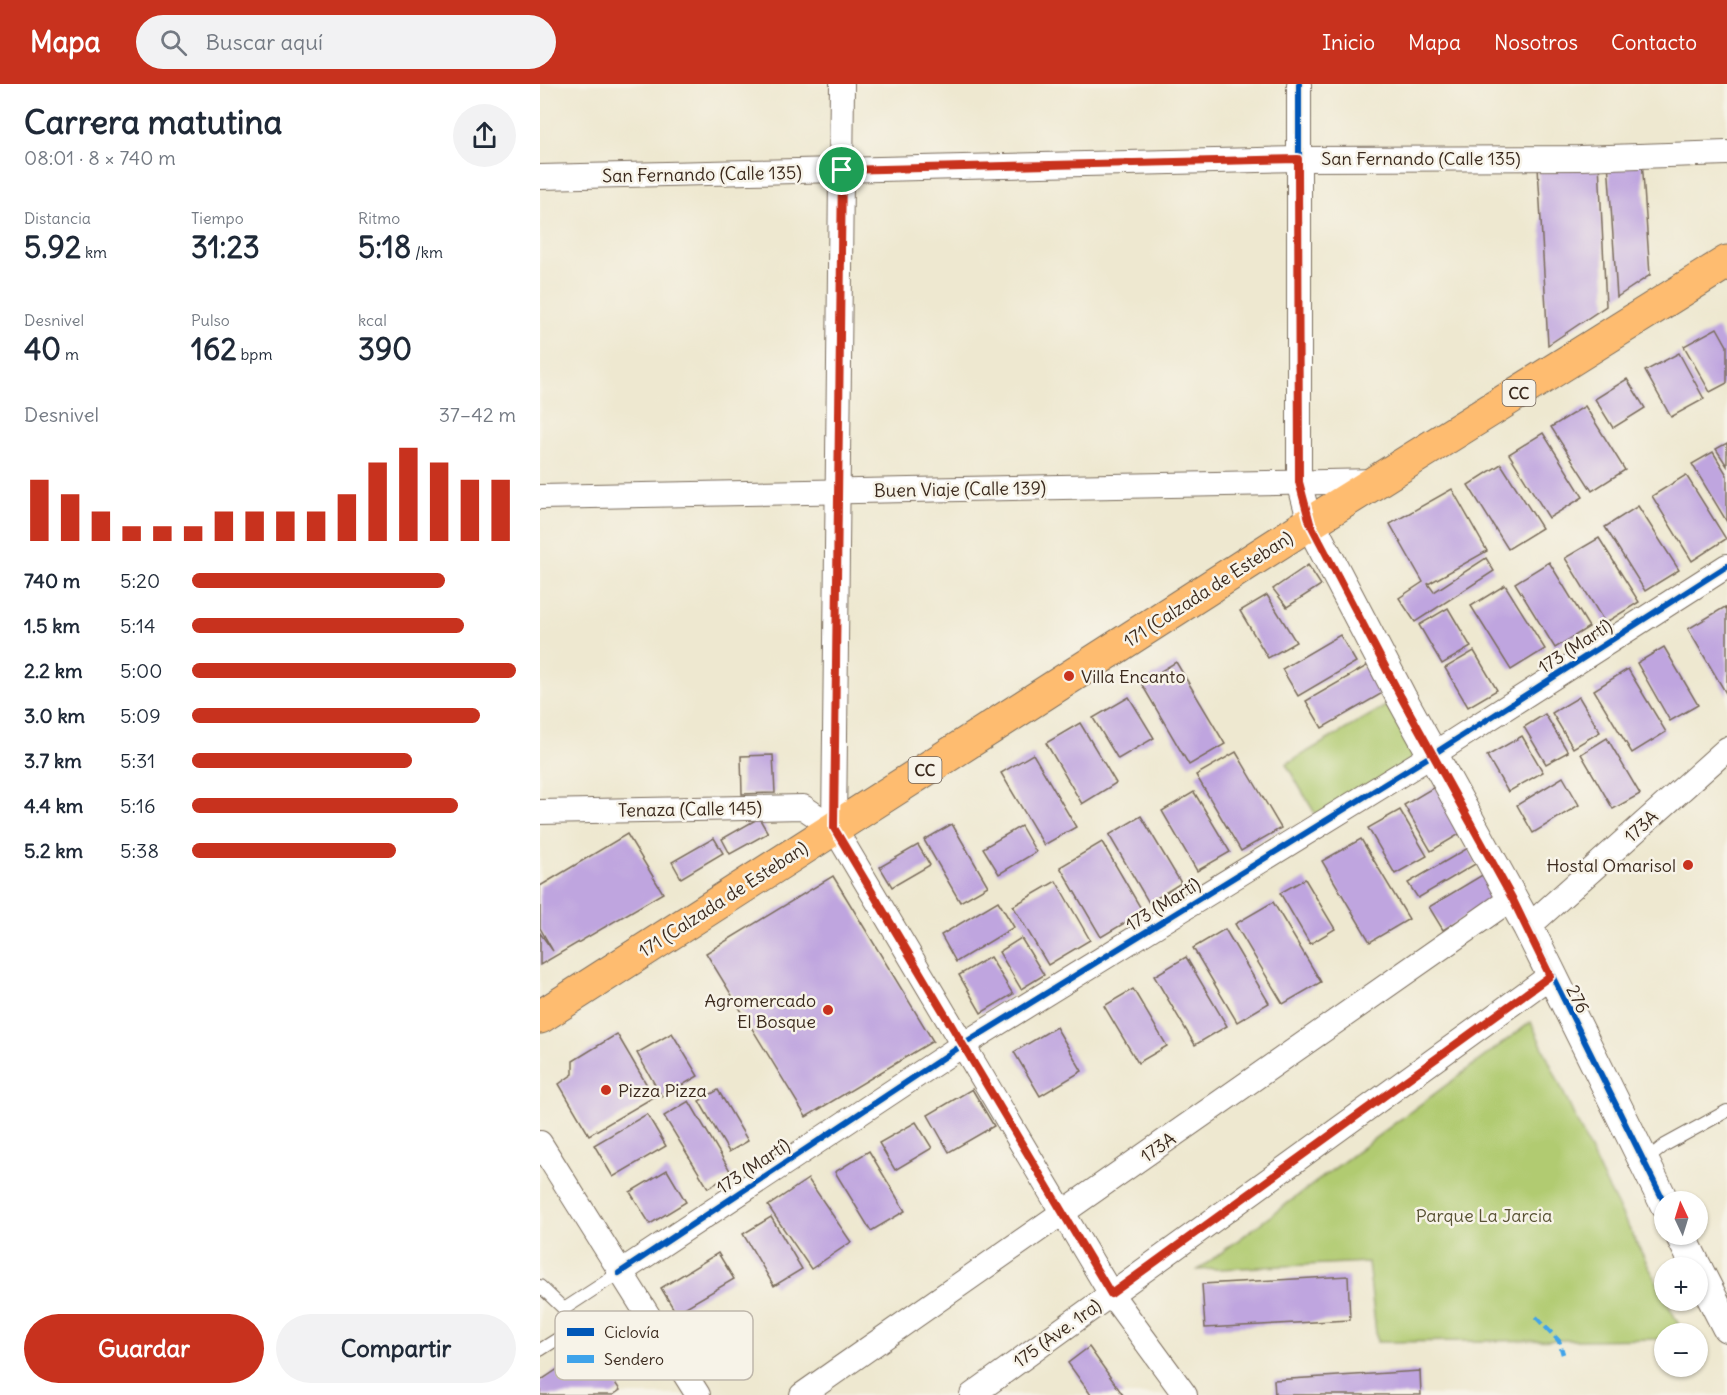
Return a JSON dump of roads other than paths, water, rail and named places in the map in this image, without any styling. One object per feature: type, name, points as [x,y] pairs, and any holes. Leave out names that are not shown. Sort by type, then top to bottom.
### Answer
[{"type":"main road","name":"171 (Calzada de Esteban)","points":[[540,1017],[1310,523],[1727,262]]},
{"type":"street","points":[[842,84],[834,828],[961,1046],[1111,1294],[1185,1395]]},
{"type":"street","points":[[1299,84],[1299,482],[1310,523]]},
{"type":"street","name":"San Fernando (Calle 135)","points":[[540,177],[1298,159],[1580,158],[1727,153]]},
{"type":"street","name":"Buen Viaje (Calle 139)","points":[[540,497],[1379,481]]},
{"type":"street","name":"276","points":[[1310,523],[1432,755],[1528,927],[1550,976],[1658,1191]]},
{"type":"street","name":"173 (Martí)","points":[[619,1273],[961,1046],[1432,755],[1727,566]]},
{"type":"street","name":"173A","points":[[1528,927],[1727,749]]},
{"type":"street","name":"Tenaza (Calle 145)","points":[[540,812],[803,807],[834,828]]},
{"type":"street","name":"173A","points":[[802,1395],[1512,898]]},
{"type":"street","name":"175 (Ave. 1ra)","points":[[972,1395],[1550,976]]},
{"type":"street","points":[[540,1143],[644,1311]]},
{"type":"street","points":[[1708,1290],[1727,1327]]},
{"type":"street","points":[[688,1380],[698,1395]]},
{"type":"lane","points":[[1644,1162],[1665,1145],[1727,1111]]},
{"type":"lane","points":[[540,1286],[564,1309],[619,1273]]},
{"type":"lane","points":[[540,1350],[555,1341]]},
{"type":"place","name":"Villa Encanto","points":[[1069,676]]},
{"type":"place","name":"Hostal Omarisol","points":[[1688,865]]},
{"type":"place","name":"Agromercado El Bosque","points":[[828,1010]]},
{"type":"place","name":"Pizza Pizza","points":[[606,1090]]},
{"type":"park label","name":"Parque La Jarcia","points":[[1484,1215]]}]
